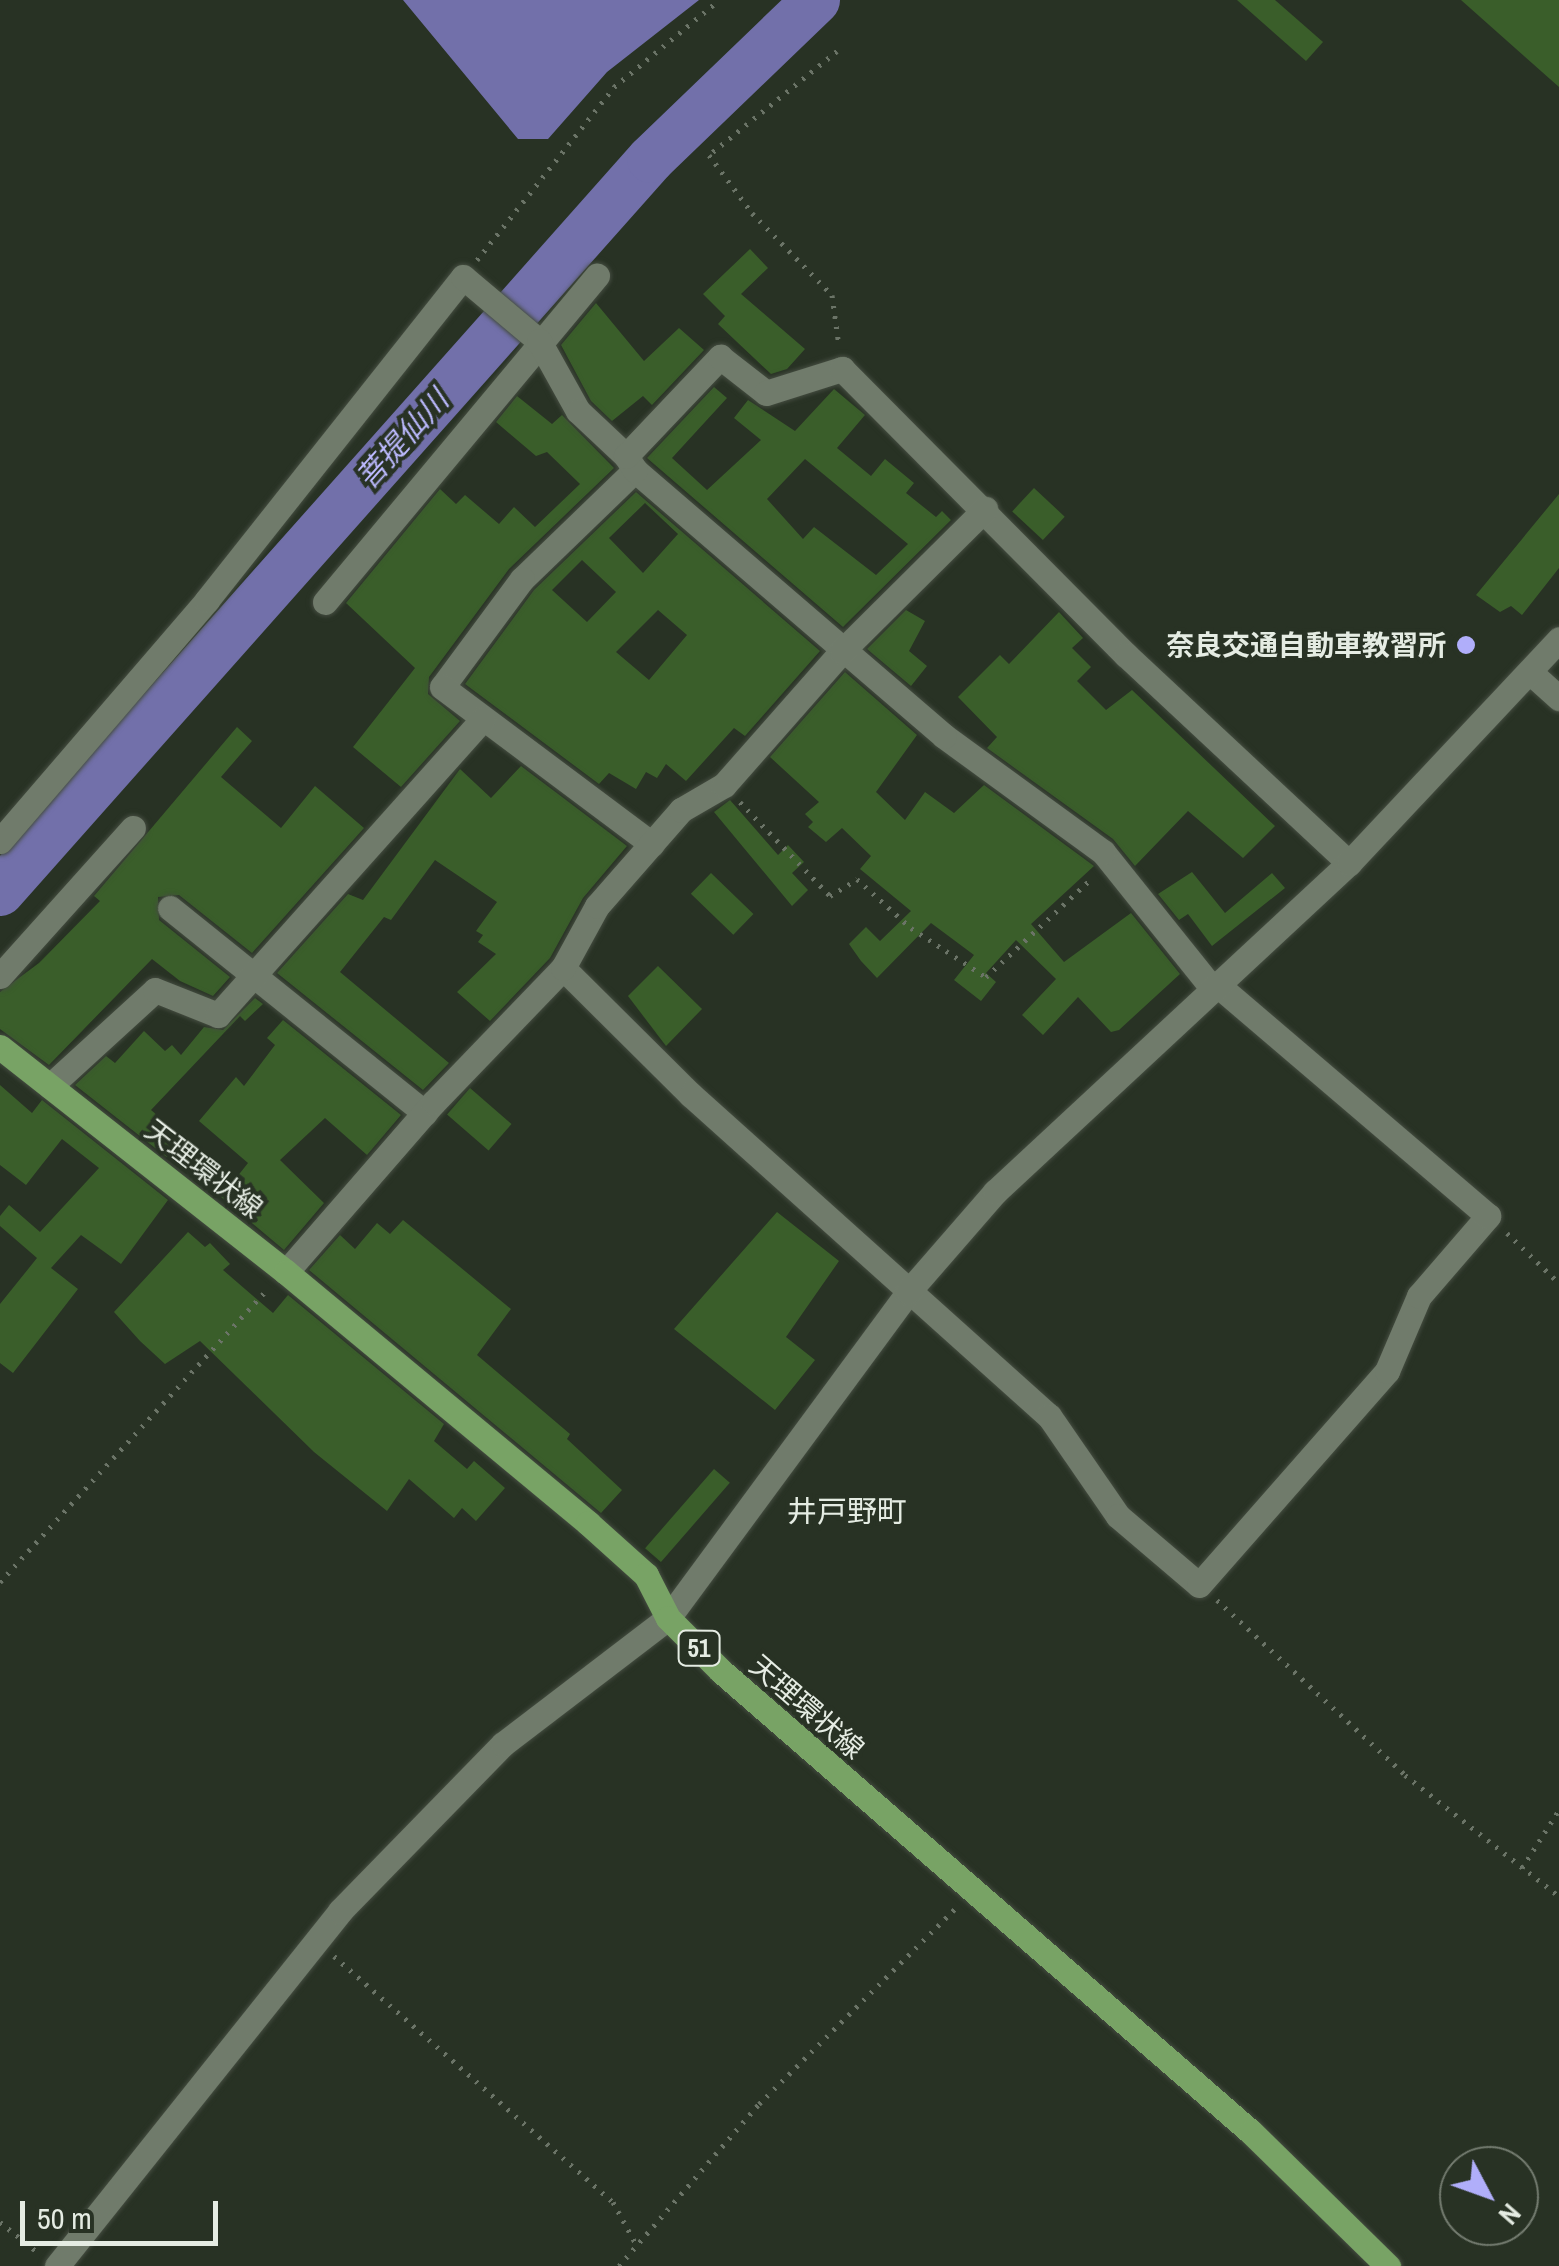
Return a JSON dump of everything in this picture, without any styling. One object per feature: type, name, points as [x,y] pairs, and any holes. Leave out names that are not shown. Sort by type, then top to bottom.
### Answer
[{"type":"main road","name":"天理環状線","points":[[0,1047],[286,1272],[646,1574],[668,1618],[971,1894],[1252,2132],[1388,2266]]},
{"type":"street","points":[[325,602],[536,338],[598,274]]},
{"type":"street","points":[[0,841],[207,600],[467,280],[536,338],[578,411],[631,463],[842,651],[1110,862],[1214,986],[1488,1216],[1419,1296],[1387,1370],[1199,1585],[1118,1516],[1049,1416],[692,1096],[563,968]]},
{"type":"street","points":[[652,844],[442,687],[522,580],[631,463],[720,357],[766,392],[842,368],[985,508],[1126,655],[1349,863]]},
{"type":"street","points":[[286,1272],[425,1113],[563,968],[598,906],[682,810],[724,785],[842,651],[985,508]]},
{"type":"street","points":[[49,2260],[317,1940],[503,1744],[668,1618],[908,1292],[996,1192],[1349,863],[1532,673],[1559,639]]},
{"type":"street","points":[[1532,673],[1559,698]]},
{"type":"street","points":[[50,1086],[154,990],[218,1015],[249,975],[483,720]]},
{"type":"street","points":[[0,976],[134,828]]},
{"type":"street","points":[[170,908],[425,1113]]},
{"type":"path","points":[[467,280],[614,87],[719,0]]},
{"type":"path","points":[[837,50],[709,155],[752,214],[832,295],[842,368]]},
{"type":"path","points":[[724,785],[830,896],[857,879],[911,928],[986,977],[1110,862]]},
{"type":"path","points":[[1488,1216],[1559,1283]]},
{"type":"path","points":[[0,1582],[286,1272]]},
{"type":"path","points":[[1199,1585],[1405,1775],[1559,1896]]},
{"type":"path","points":[[1522,1868],[1559,1810]]},
{"type":"path","points":[[619,2266],[759,2104],[971,1894]]},
{"type":"path","points":[[317,1940],[613,2202],[637,2246]]},
{"type":"path","points":[[0,2222],[49,2260]]},
{"type":"shaded area","points":[[403,0],[699,0],[607,72],[548,139],[518,139]]},
{"type":"building","points":[[1237,0],[1275,0],[1323,42],[1306,61]]},
{"type":"building","points":[[1461,0],[1559,0],[1559,87]]},
{"type":"building","points":[[750,249],[768,268],[741,294],[805,349],[787,369],[771,374],[718,324],[725,316],[703,294]]},
{"type":"building","points":[[596,303],[644,361],[679,328],[704,350],[652,405],[643,396],[612,421],[591,401],[561,345]]},
{"type":"building","points":[[714,387],[727,398],[672,458],[707,490],[761,440],[734,418],[748,400],[795,431],[834,389],[865,415],[837,448],[871,476],[885,459],[914,483],[906,493],[936,517],[942,511],[951,520],[843,627],[647,458]],"holes":[[[805,459],[908,544],[876,575],[814,527],[803,539],[767,499]]]},
{"type":"building","points":[[517,396],[552,424],[562,415],[614,468],[509,569],[429,677],[428,694],[460,721],[401,787],[353,747],[415,668],[346,603],[440,489],[456,504],[465,495],[499,524],[514,507],[535,527],[580,484],[547,452],[536,456],[496,422]]},
{"type":"building","points":[[1034,488],[1065,517],[1043,540],[1012,511]]},
{"type":"building","points":[[636,492],[820,651],[745,736],[734,728],[686,781],[666,764],[657,778],[646,772],[636,789],[609,773],[599,784],[465,684],[534,590]],"holes":[[[645,503],[678,534],[643,573],[609,538]],[[582,560],[616,592],[587,622],[552,590]],[[658,610],[687,635],[649,680],[616,652]]]},
{"type":"building","points":[[1559,494],[1559,568],[1522,615],[1511,606],[1500,612],[1476,595]]},
{"type":"building","points":[[906,610],[925,621],[909,651],[927,666],[911,686],[867,649]]},
{"type":"building","points":[[1059,612],[1083,638],[1072,648],[1091,667],[1077,681],[1106,710],[1132,690],[1275,826],[1243,858],[1188,811],[1135,866],[1113,839],[987,748],[997,737],[958,697],[1000,655],[1009,664]]},
{"type":"building","points":[[845,672],[917,735],[876,792],[905,820],[925,792],[954,813],[984,785],[1094,866],[1031,924],[1064,962],[1131,913],[1180,974],[1119,1030],[1111,1032],[1078,997],[1043,1035],[1022,1015],[1056,979],[1016,940],[986,973],[996,982],[981,1001],[954,980],[974,955],[931,923],[877,978],[849,944],[866,927],[880,941],[911,911],[860,869],[871,856],[842,828],[826,842],[808,827],[813,822],[805,814],[819,802],[770,757]]},
{"type":"building","points":[[237,727],[252,741],[221,777],[281,828],[315,786],[364,828],[252,953],[179,895],[158,897],[159,920],[230,977],[213,996],[180,981],[152,959],[49,1065],[0,1029],[0,992],[39,963],[100,901],[94,896]]},
{"type":"building","points":[[521,766],[627,846],[583,898],[550,958],[490,1021],[457,992],[496,954],[478,942],[483,935],[476,931],[497,902],[435,860],[391,920],[384,917],[340,972],[449,1063],[423,1090],[277,973],[348,894],[363,900],[460,769],[491,798]]},
{"type":"building","points":[[730,800],[778,855],[788,845],[804,862],[792,873],[808,890],[792,906],[714,812]]},
{"type":"building","points":[[1192,872],[1225,913],[1272,873],[1285,888],[1212,946],[1188,914],[1179,920],[1158,894]]},
{"type":"building","points":[[711,873],[753,914],[733,935],[691,894]]},
{"type":"building","points":[[658,966],[702,1009],[666,1046],[628,996]]},
{"type":"building","points":[[255,998],[263,1004],[245,1021],[240,1016],[151,1110],[195,1147],[178,1166],[75,1085],[106,1056],[115,1063],[144,1031],[165,1051],[172,1045],[181,1055],[204,1027],[223,1030]]},
{"type":"building","points":[[283,1020],[401,1115],[367,1155],[325,1118],[280,1160],[324,1203],[284,1250],[221,1197],[248,1163],[199,1121],[236,1077],[244,1086],[275,1045],[267,1038]]},
{"type":"building","points":[[0,1085],[32,1113],[42,1100],[168,1200],[121,1264],[81,1235],[51,1268],[78,1289],[13,1373],[0,1363],[0,1304],[37,1258],[0,1226],[0,1216],[9,1205],[40,1232],[99,1168],[62,1139],[26,1185],[0,1165]]},
{"type":"building","points":[[470,1088],[512,1124],[489,1150],[447,1114]]},
{"type":"building","points":[[777,1212],[839,1261],[786,1337],[815,1360],[775,1410],[674,1329]]},
{"type":"building","points":[[403,1220],[511,1309],[477,1355],[570,1434],[567,1439],[622,1490],[601,1513],[309,1270],[340,1235],[355,1249],[377,1223],[390,1234]]},
{"type":"building","points":[[188,1232],[205,1247],[210,1243],[230,1264],[223,1270],[273,1313],[288,1295],[444,1424],[434,1441],[467,1469],[474,1461],[505,1488],[476,1521],[462,1508],[454,1518],[409,1479],[387,1511],[314,1452],[200,1341],[165,1364],[140,1341],[114,1312]]},
{"type":"building","points":[[714,1469],[730,1483],[661,1562],[645,1548]]},
{"type":"waterway","name":"菩提仙川","points":[[0,892],[651,159],[816,0]]},
{"type":"place","name":"奈良交通自動車教習所","points":[[1466,645]]},
{"type":"district","name":"井戸野町","points":[[847,1511]]}]
